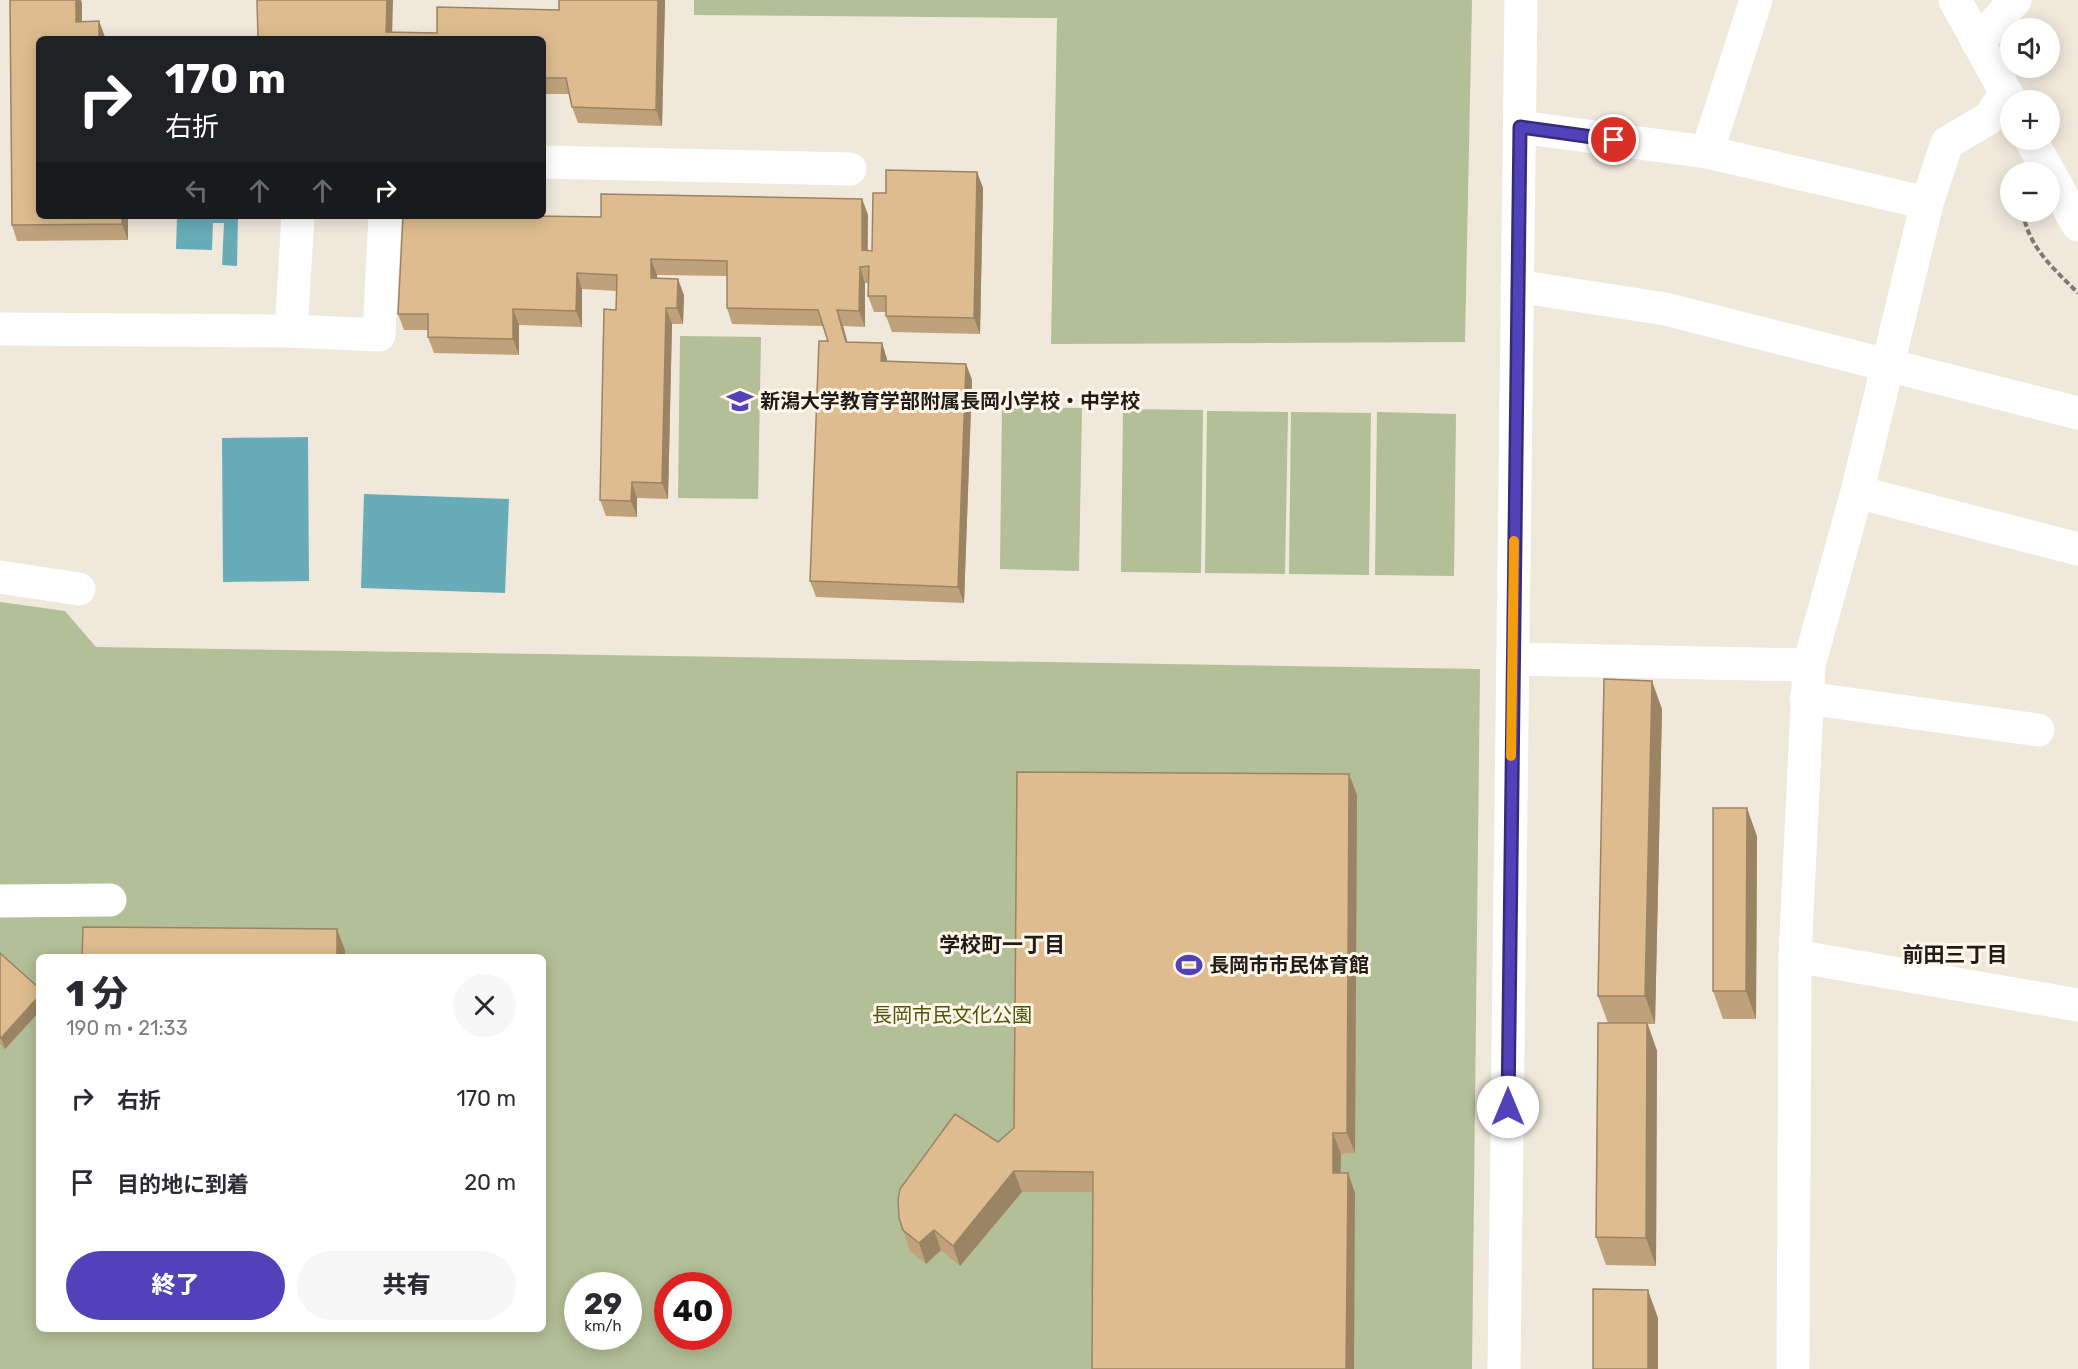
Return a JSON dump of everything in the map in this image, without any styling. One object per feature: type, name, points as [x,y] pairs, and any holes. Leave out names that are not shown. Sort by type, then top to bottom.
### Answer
[{"type":"street","points":[[1504,1369],[1521,0]]},
{"type":"street","points":[[1707,152],[1756,0]]},
{"type":"street","points":[[1954,0],[2004,90]]},
{"type":"street","points":[[1978,43],[2015,0]]},
{"type":"street","points":[[1793,1369],[1795,956],[1809,664],[1890,364],[1927,203],[1947,143],[1989,118],[2000,106]]},
{"type":"street","points":[[1520,127],[1707,152],[1927,203]]},
{"type":"street","points":[[2037,150],[2078,225]]},
{"type":"street","points":[[546,162],[850,170]]},
{"type":"street","points":[[291,331],[298,219]]},
{"type":"street","points":[[0,329],[291,331],[379,334],[385,219]]},
{"type":"street","points":[[1517,286],[1665,309],[2078,413]]},
{"type":"street","points":[[1857,492],[2078,549]]},
{"type":"street","points":[[0,577],[79,589]]},
{"type":"street","points":[[1513,659],[1809,664]]},
{"type":"street","points":[[1806,698],[2038,730]]},
{"type":"street","points":[[0,901],[110,900]]},
{"type":"street","points":[[1795,956],[2078,1005]]},
{"type":"path","points":[[2026,222],[2030,239],[2044,258],[2078,293]]},
{"type":"green space","points":[[694,0],[1472,0],[1465,342],[1051,344],[1057,18],[694,15]]},
{"type":"green space","points":[[680,336],[761,337],[758,499],[678,498]]},
{"type":"green space","points":[[1002,407],[1082,408],[1079,571],[1000,569]]},
{"type":"green space","points":[[1123,409],[1203,410],[1201,573],[1121,572]]},
{"type":"green space","points":[[1207,411],[1288,412],[1285,574],[1205,573]]},
{"type":"green space","points":[[1291,412],[1371,413],[1369,575],[1289,574]]},
{"type":"green space","points":[[1377,412],[1456,414],[1454,576],[1375,575]]},
{"type":"green space","name":"長岡市民文化公園","points":[[0,602],[65,611],[96,647],[1480,669],[1472,1369],[0,1369]]},
{"type":"water","points":[[177,219],[238,219],[237,266],[222,265],[224,223],[213,223],[212,250],[176,249]]},
{"type":"water","points":[[308,437],[309,581],[223,582],[222,438]]},
{"type":"water","points":[[364,494],[509,499],[505,593],[361,588]]},
{"type":"building","points":[[10,0],[76,0],[76,22],[99,21],[99,36],[36,36],[36,219],[122,219],[122,224],[12,225]]},
{"type":"building","points":[[257,0],[387,0],[386,32],[437,33],[437,7],[559,10],[559,0],[658,0],[656,110],[572,107],[566,78],[546,78],[546,36],[258,36]]},
{"type":"building","points":[[886,170],[977,172],[974,318],[886,316],[886,296],[868,296],[869,266],[860,267],[859,311],[837,310],[846,342],[882,343],[881,361],[966,364],[958,587],[810,581],[819,341],[828,341],[818,310],[727,308],[727,261],[651,259],[651,278],[678,279],[677,308],[666,308],[662,483],[632,482],[631,501],[600,500],[604,309],[616,310],[617,275],[577,273],[576,311],[513,309],[513,339],[428,337],[428,314],[398,314],[403,219],[601,217],[601,194],[862,199],[862,250],[872,251],[873,193],[886,193]]},
{"type":"building","points":[[1604,679],[1652,681],[1645,996],[1598,996]]},
{"type":"building","name":"長岡市市民体育館","points":[[1017,772],[1349,774],[1347,1133],[1333,1133],[1333,1173],[1348,1173],[1346,1369],[1092,1369],[1093,1172],[1014,1171],[953,1246],[934,1230],[919,1243],[903,1230],[899,1218],[900,1189],[955,1114],[998,1142],[1014,1128]]},
{"type":"building","points":[[1713,808],[1747,808],[1746,991],[1713,991]]},
{"type":"building","points":[[83,927],[337,929],[337,954],[82,954]]},
{"type":"building","points":[[0,953],[36,985],[36,999],[1,1038]]},
{"type":"building","points":[[1598,1023],[1647,1023],[1646,1238],[1596,1237]]},
{"type":"building","points":[[1593,1289],[1648,1290],[1648,1369],[1593,1369]]},
{"type":"slow traffic","points":[[1511,756],[1514,541]]},
{"type":"place","name":"新潟大学教育学部附属長岡小学校・中学校","points":[[740,401]]},
{"type":"place","name":"長岡市市民体育館","points":[[1189,965]]},
{"type":"district","name":"学校町一丁目","points":[[1002,945]]},
{"type":"district","name":"前田三丁目","points":[[1955,955]]},
{"type":"route","points":[[1508,1107],[1520,127],[1614,140]]}]
